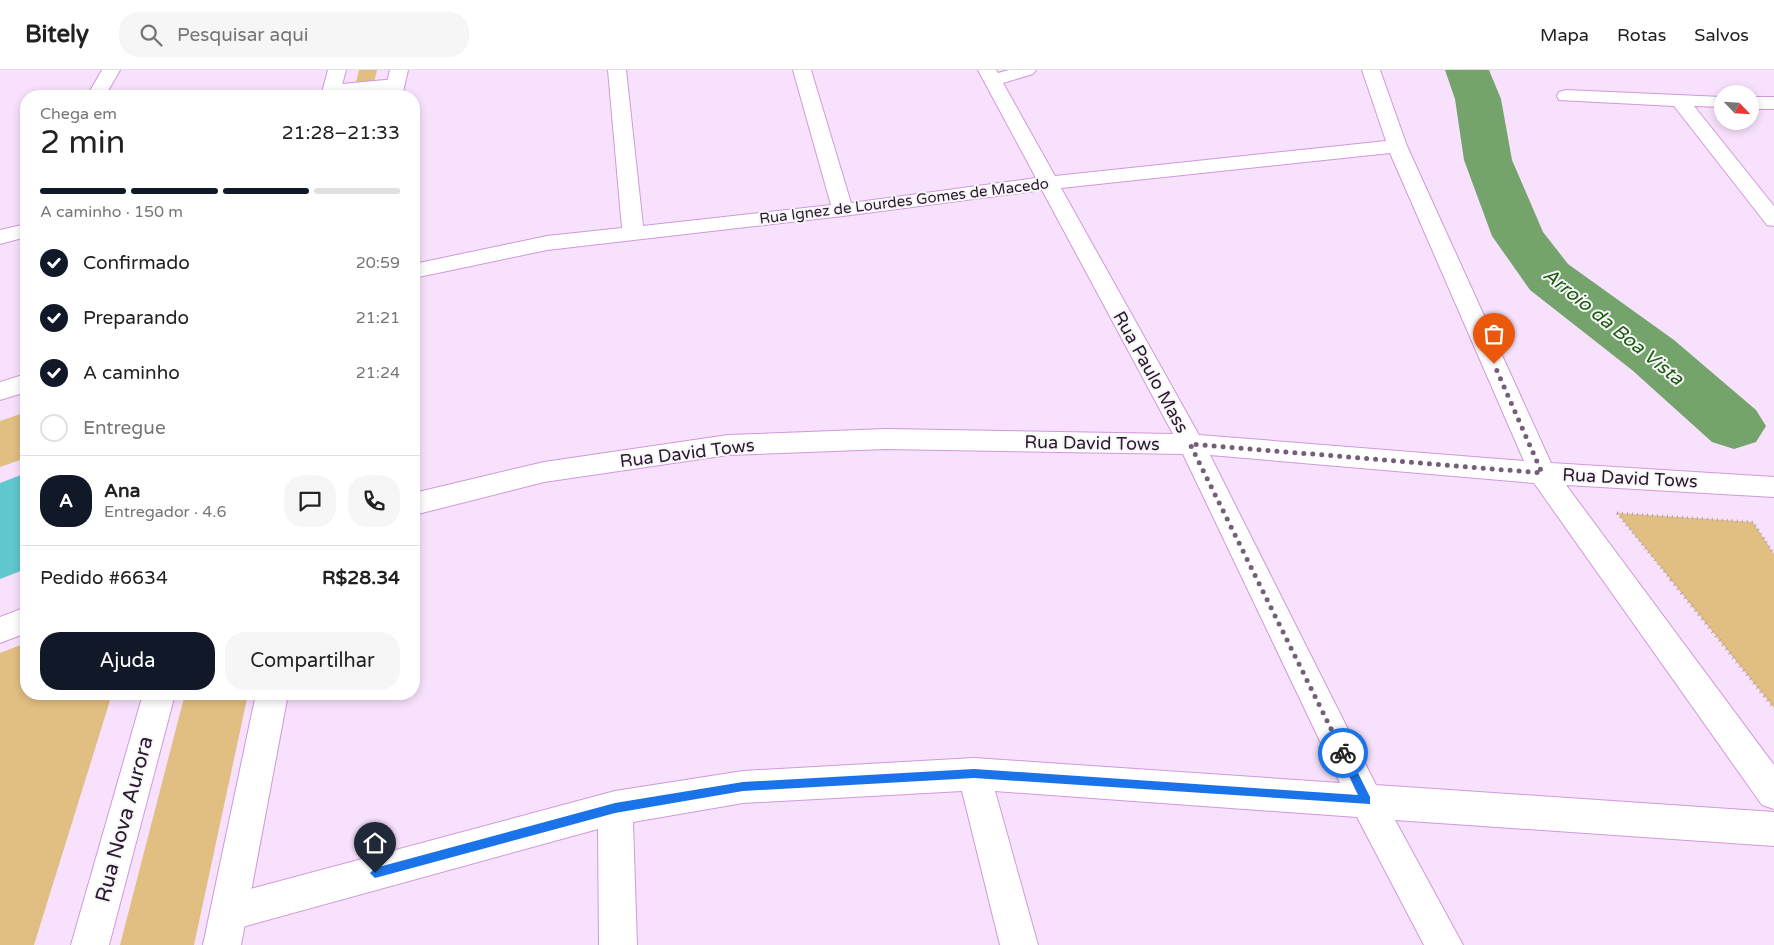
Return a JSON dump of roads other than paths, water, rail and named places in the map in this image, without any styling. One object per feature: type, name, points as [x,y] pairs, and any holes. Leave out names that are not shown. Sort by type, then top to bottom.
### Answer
[{"type":"street","points":[[99,90],[111,70]]},
{"type":"street","points":[[331,90],[337,70]]},
{"type":"street","points":[[617,70],[633,234]]},
{"type":"street","points":[[802,70],[842,210]]},
{"type":"street","points":[[989,76],[1027,70]]},
{"type":"street","points":[[1371,70],[1398,146],[1542,473],[1774,793]]},
{"type":"street","name":"Rua Paulo Mass","points":[[989,76],[1190,444],[1366,800],[1444,945]]},
{"type":"street","points":[[354,90],[396,83]]},
{"type":"street","points":[[1566,96],[1714,102]]},
{"type":"street","points":[[1680,101],[1774,220]]},
{"type":"street","points":[[1759,103],[1774,104]]},
{"type":"street","name":"Rua Ignez de Lourdes Gomes de Macedo","points":[[420,270],[547,243],[842,210],[1048,183],[1398,146]]},
{"type":"street","points":[[0,391],[20,385]]},
{"type":"street","name":"Rua David Tows","points":[[420,503],[544,472],[728,445],[886,439],[1190,444],[1542,473],[1774,487]]},
{"type":"street","points":[[0,630],[20,622]]},
{"type":"street","name":"Rua Nova Aurora","points":[[90,945],[157,700]]},
{"type":"street","points":[[271,700],[225,929],[615,808],[743,786],[974,774],[1774,829]]},
{"type":"street","points":[[974,774],[1019,945]]},
{"type":"street","points":[[615,808],[618,945]]},
{"type":"waterway","name":"Arroio da Boa Vista","points":[[1467,70],[1478,99],[1488,160],[1518,236],[1549,277],[1653,355],[1734,426]]}]
